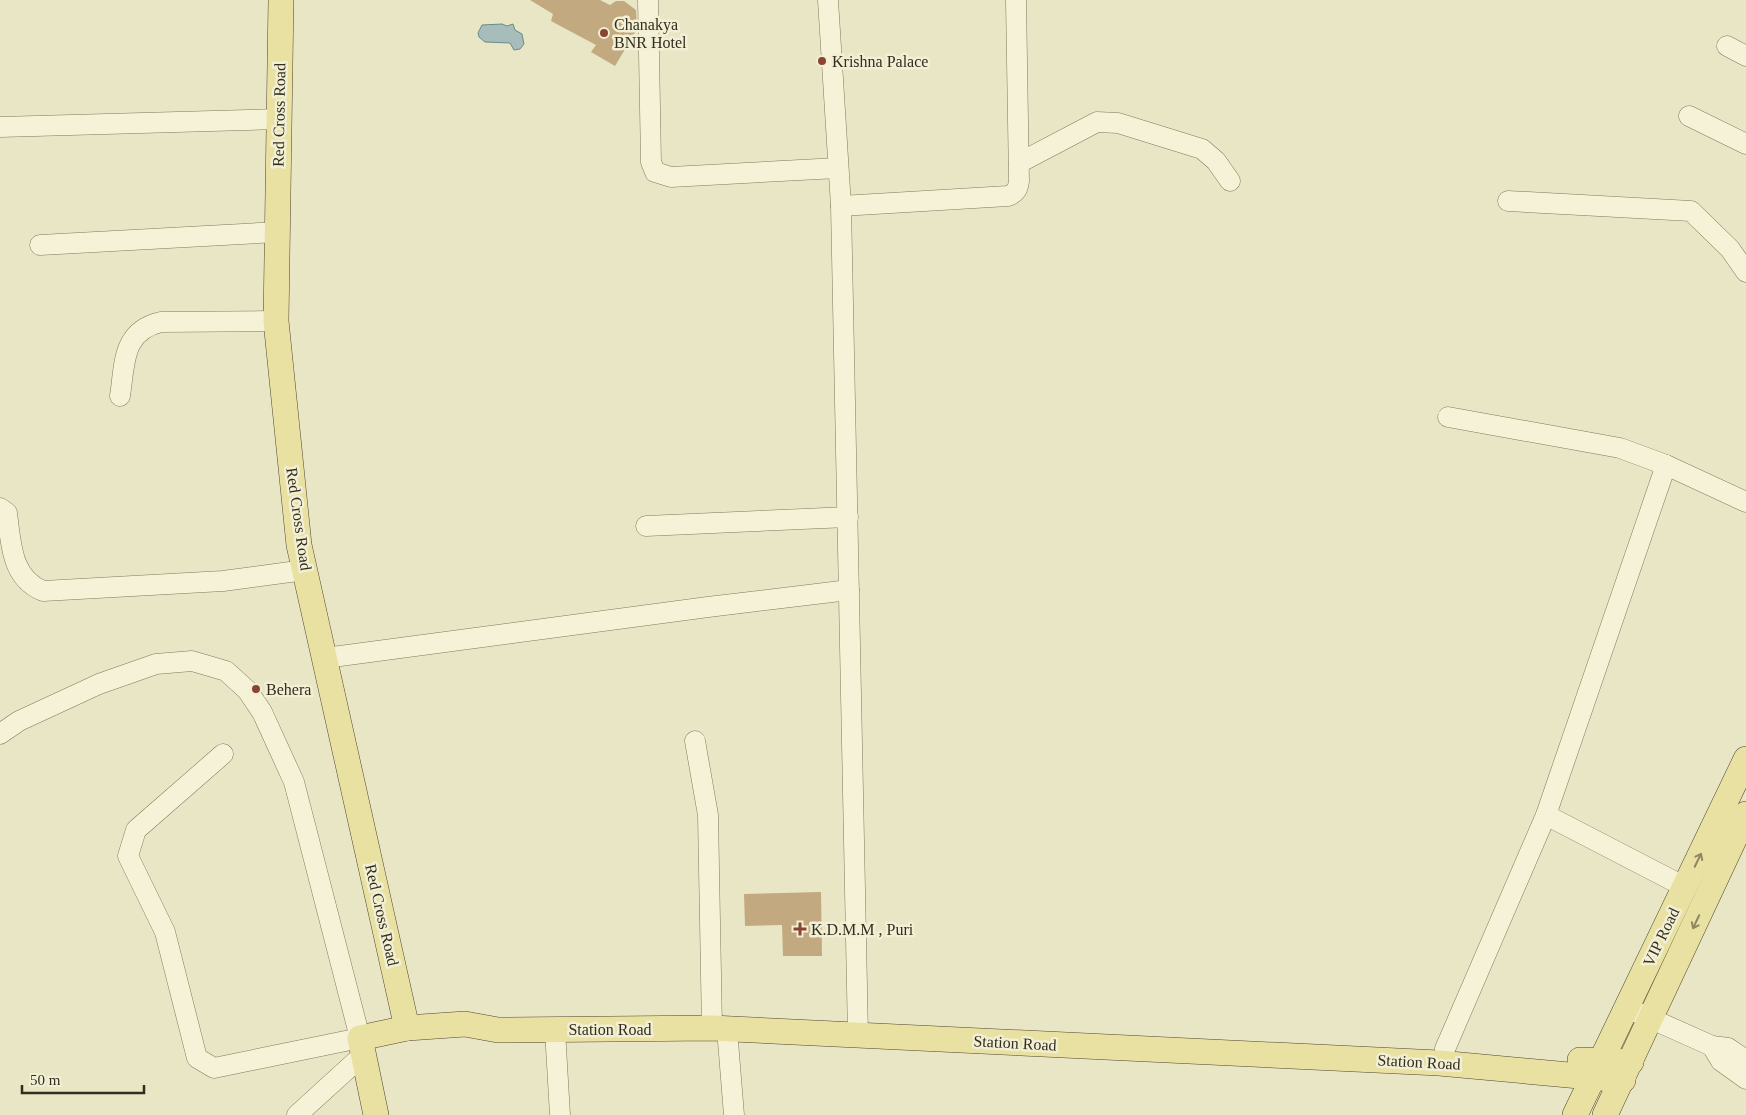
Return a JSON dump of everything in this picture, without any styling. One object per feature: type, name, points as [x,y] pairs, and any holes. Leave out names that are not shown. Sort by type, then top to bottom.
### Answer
[{"type":"main road","name":"Red Cross Road","points":[[281,0],[276,322],[299,545],[407,1028]]},
{"type":"main road","name":"VIP Road","points":[[1575,1115],[1746,759]]},
{"type":"main road","name":"VIP Road","points":[[1605,1115],[1745,817]]},
{"type":"main road","points":[[465,1024],[500,1015],[717,1025]]},
{"type":"main road","name":"Station Road","points":[[362,1046],[407,1028],[465,1024],[498,1030],[717,1025],[859,1028],[1439,1063],[1627,1071]]},
{"type":"main road","points":[[859,1028],[1445,1049],[1597,1069]]},
{"type":"main road","points":[[362,1046],[376,1115]]},
{"type":"street","points":[[648,0],[651,162],[655,172],[671,177],[838,168]]},
{"type":"street","points":[[828,0],[841,206],[859,1028]]},
{"type":"street","points":[[841,206],[1008,196],[1014,194],[1018,189],[1019,163],[1016,0]]},
{"type":"street","points":[[1727,46],[1746,56]]},
{"type":"street","points":[[1689,116],[1746,144]]},
{"type":"street","points":[[0,127],[279,119]]},
{"type":"street","points":[[1019,163],[1097,122],[1118,123],[1202,149],[1216,161],[1230,181]]},
{"type":"street","points":[[1508,202],[1691,211],[1730,249],[1746,272]]},
{"type":"street","points":[[40,244],[278,232]]},
{"type":"street","points":[[120,396],[127,354],[135,334],[146,325],[161,322],[276,322]]},
{"type":"street","points":[[1448,417],[1620,448],[1666,465],[1746,502]]},
{"type":"street","points":[[1445,1049],[1546,815],[1666,465]]},
{"type":"street","points":[[0,508],[7,512],[8,567],[33,586],[43,591],[223,581],[305,570]]},
{"type":"street","points":[[646,526],[848,517]]},
{"type":"street","points":[[324,658],[698,608],[849,590]]},
{"type":"street","points":[[0,734],[19,721],[98,684],[156,664],[192,661],[226,671],[247,690],[262,712],[294,782],[362,1046]]},
{"type":"street","points":[[695,741],[708,815],[717,1025],[734,1115]]},
{"type":"street","points":[[223,754],[136,830],[128,856],[165,932],[197,1058],[214,1068],[362,1046]]},
{"type":"street","points":[[1546,815],[1685,887]]},
{"type":"street","points":[[1627,1007],[1712,1046],[1728,1048],[1746,1060]]},
{"type":"street","points":[[555,1030],[560,1115]]},
{"type":"street","points":[[297,1115],[362,1046]]},
{"type":"street","points":[[1712,1046],[1721,1061],[1746,1079]]},
{"type":"water","points":[[502,24],[507,26],[513,24],[515,30],[522,34],[524,44],[520,49],[514,50],[510,43],[485,42],[479,37],[478,33],[482,25]]},
{"type":"building","name":"Chanakya BNR Hotel","points":[[530,0],[600,0],[610,5],[616,1],[624,1],[636,10],[637,29],[615,66],[591,52],[596,45],[551,21],[553,14]]},
{"type":"building","points":[[821,892],[822,956],[783,956],[782,925],[745,926],[744,894]]},
{"type":"place","name":"Chanakya BNR Hotel","points":[[604,33]]},
{"type":"place","name":"Krishna Palace","points":[[822,61]]},
{"type":"place","name":"Behera","points":[[256,689]]},
{"type":"place","name":"K.D.M.M , Puri","points":[[800,929]]}]
